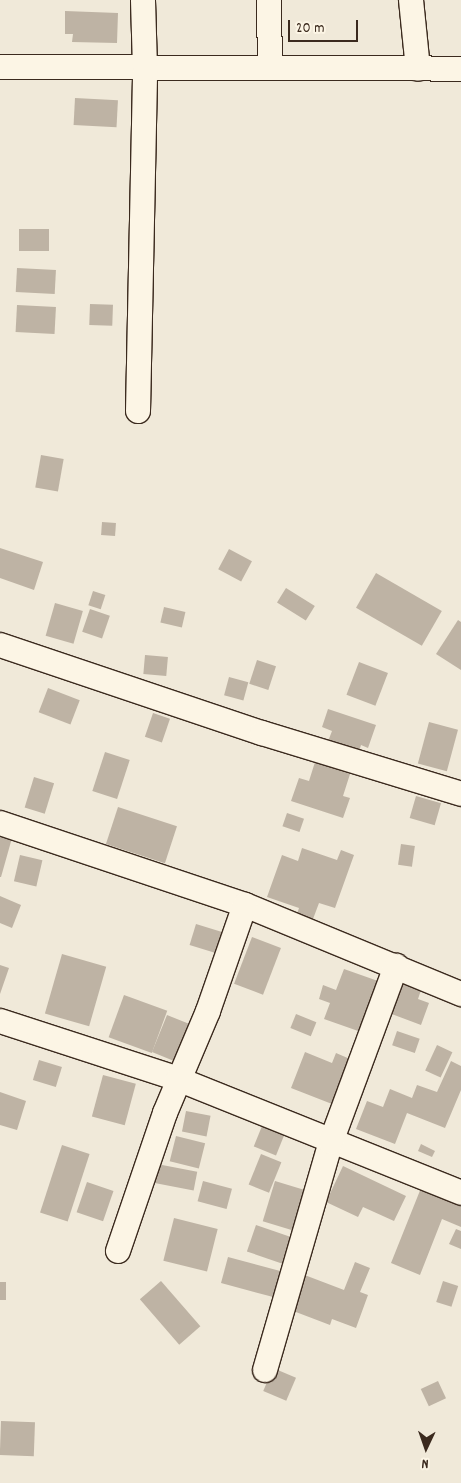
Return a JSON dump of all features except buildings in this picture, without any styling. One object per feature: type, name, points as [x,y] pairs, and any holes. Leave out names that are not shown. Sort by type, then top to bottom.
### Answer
[{"type":"street","points":[[138,411],[145,68],[143,0]]},
{"type":"street","points":[[269,0],[270,68]]},
{"type":"street","points":[[411,0],[418,69]]},
{"type":"street","points":[[0,67],[461,69]]},
{"type":"street","points":[[0,645],[262,733],[461,794]]},
{"type":"street","points":[[0,823],[245,906],[461,994]]},
{"type":"street","points":[[118,1251],[178,1079],[208,1011],[245,906]]},
{"type":"street","points":[[265,1370],[331,1142],[396,966]]},
{"type":"street","points":[[0,1020],[178,1079],[461,1194]]}]
